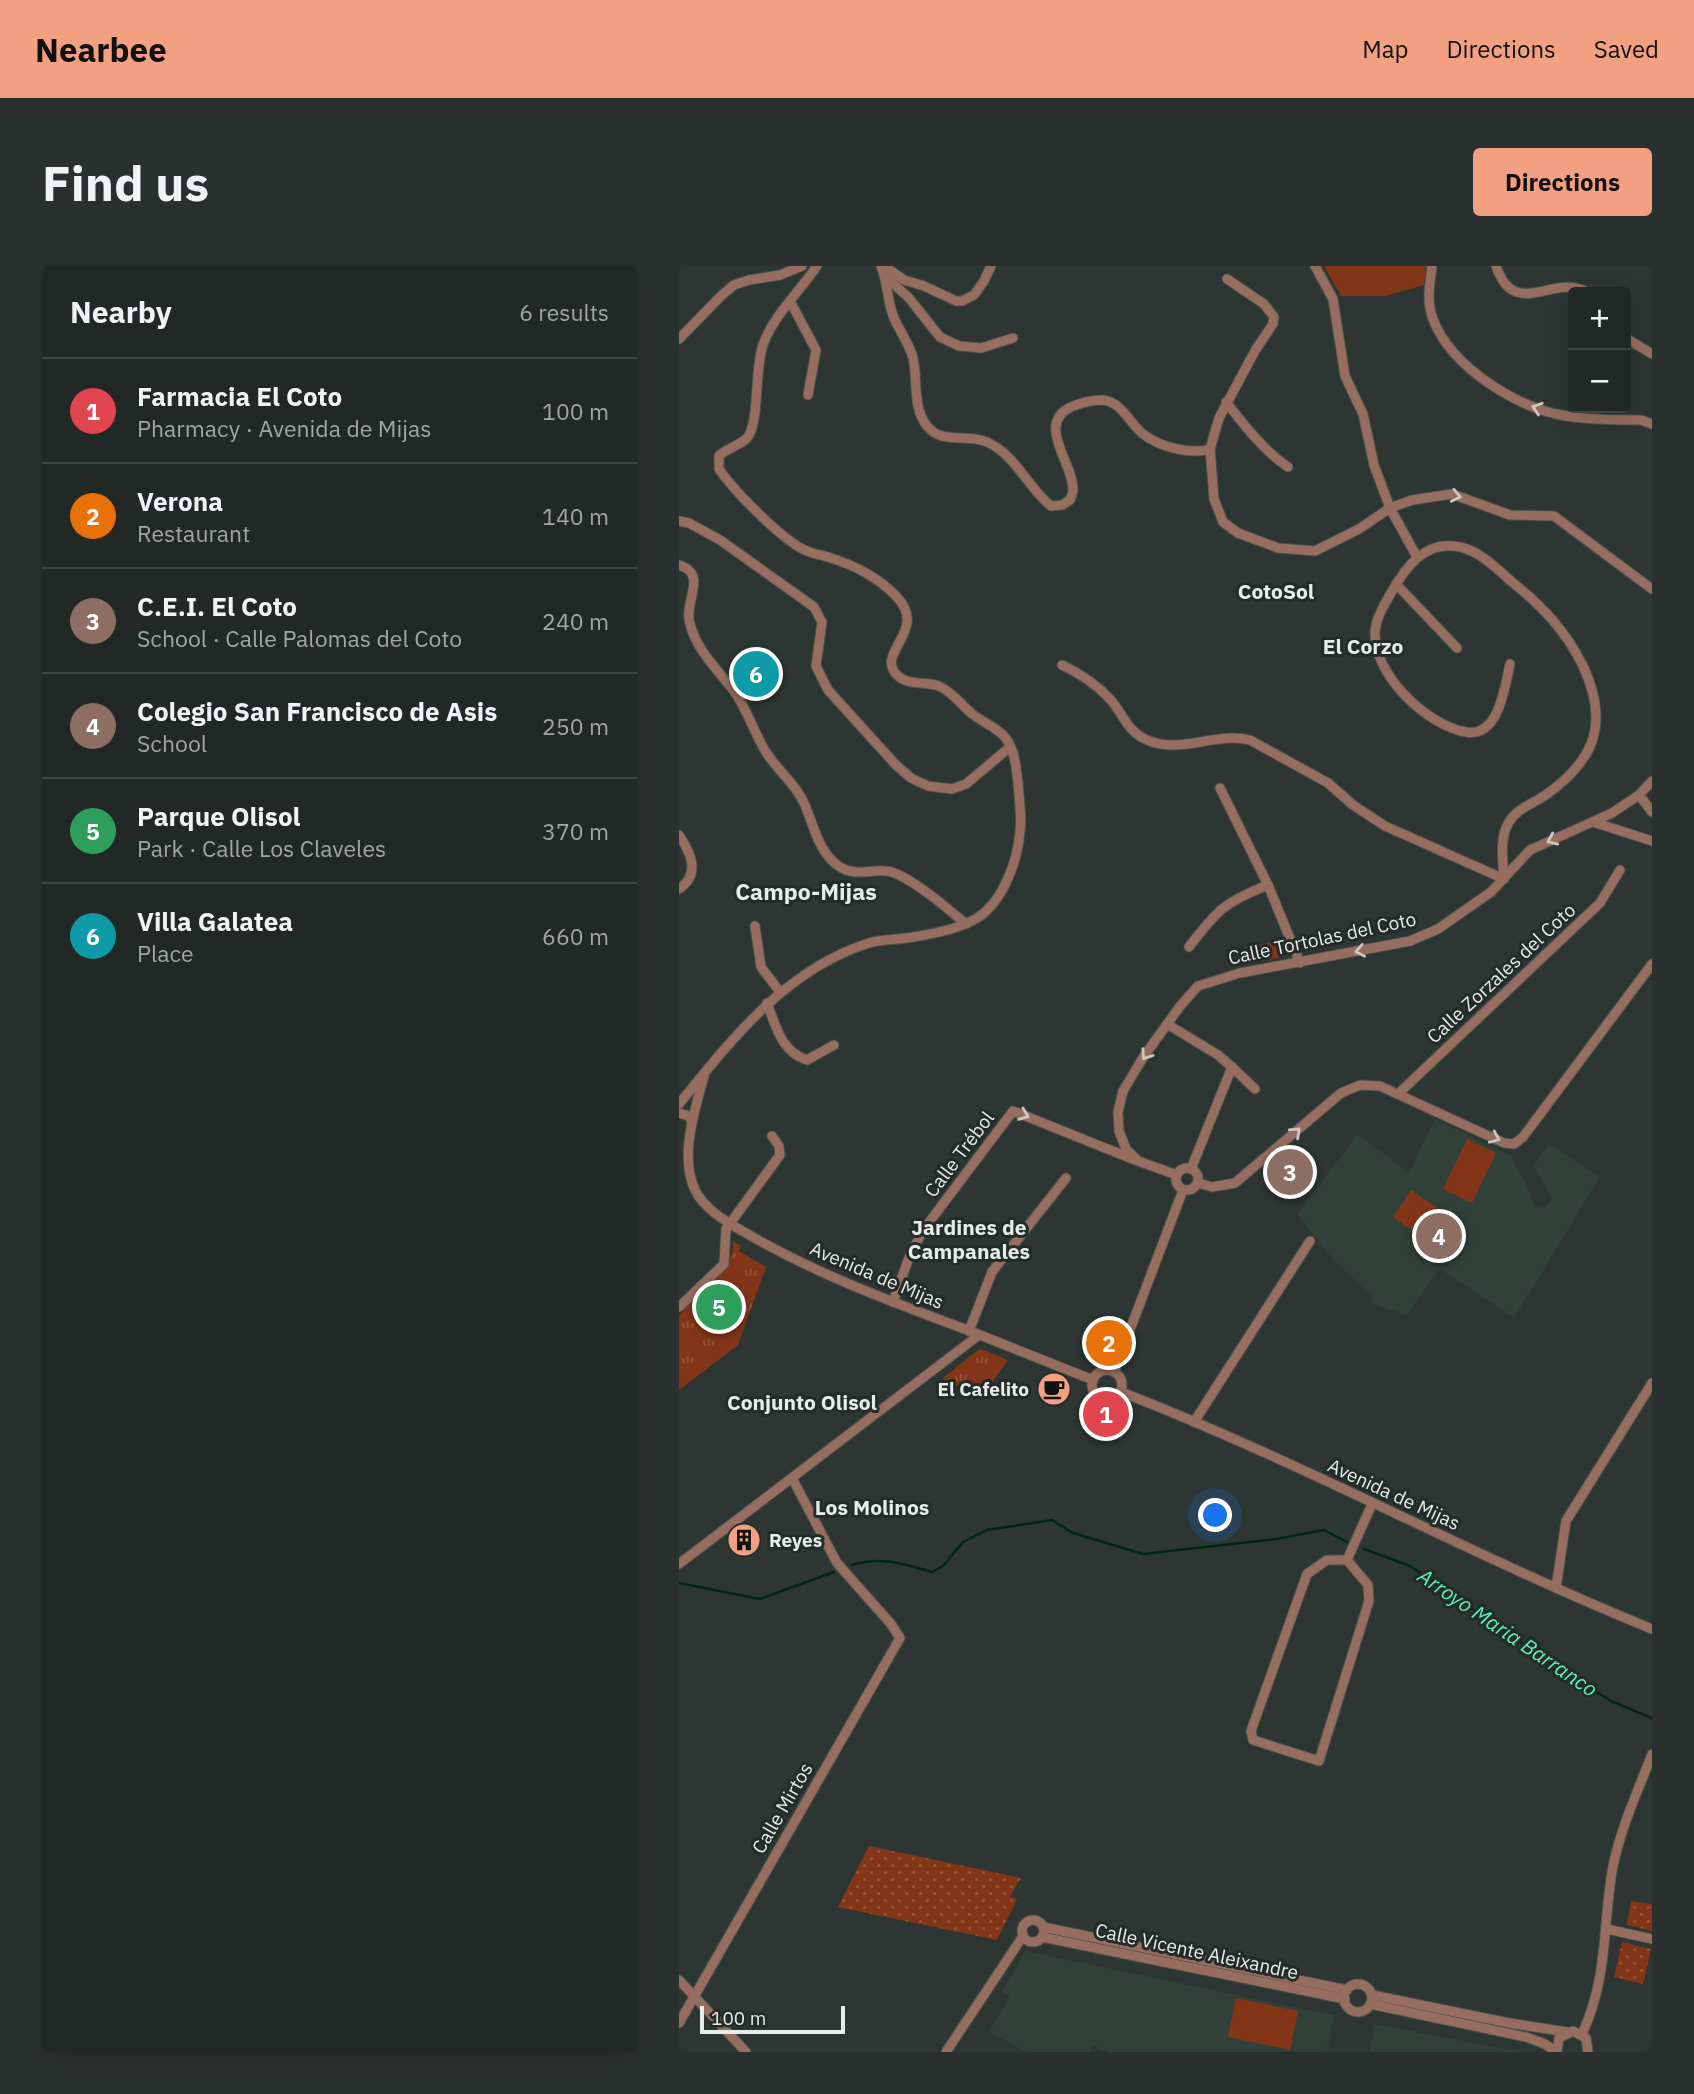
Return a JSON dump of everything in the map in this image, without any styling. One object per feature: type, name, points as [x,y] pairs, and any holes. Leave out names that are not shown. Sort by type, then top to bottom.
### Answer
[{"type":"street","points":[[679,339],[734,285],[780,275],[802,266]]},
{"type":"street","points":[[679,1104],[767,1003],[780,992],[850,949],[874,941],[933,933],[966,924],[985,912],[994,900],[1016,856],[1020,808],[1016,769],[1004,736],[972,714],[940,686],[898,676],[891,664],[894,651],[908,624],[907,614],[898,598],[879,580],[853,566],[806,551],[791,541],[763,516],[719,469],[719,456],[726,449],[741,443],[751,432],[757,369],[763,344],[773,324],[817,266]]},
{"type":"street","points":[[883,266],[894,318],[913,358],[916,395],[925,424],[935,434],[949,438],[984,440],[1002,449],[1039,497],[1051,506],[1062,505],[1070,500],[1073,489],[1055,433],[1057,419],[1065,410],[1078,404],[1105,400],[1123,411],[1143,434],[1161,443],[1200,452],[1210,449]]},
{"type":"street","points":[[883,266],[904,281],[962,301],[980,288],[991,266]]},
{"type":"street","points":[[1314,266],[1333,299],[1345,376],[1363,414],[1374,465],[1390,508],[1417,557]]},
{"type":"street","points":[[1432,266],[1429,302],[1432,317],[1442,337],[1459,358],[1499,390],[1521,403],[1566,416],[1652,424]]},
{"type":"street","points":[[1496,266],[1500,279],[1513,292],[1528,294],[1568,288]]},
{"type":"street","points":[[886,277],[909,298],[940,337],[959,346],[981,348],[1013,338]]},
{"type":"street","points":[[1227,279],[1264,304],[1274,317],[1273,324],[1226,402],[1213,433],[1210,449],[1214,499],[1223,522],[1238,533],[1278,548],[1315,551],[1359,529],[1390,508],[1412,500],[1452,494],[1510,515],[1554,516],[1652,589]]},
{"type":"street","points":[[790,301],[816,350],[807,395]]},
{"type":"street","points":[[1631,341],[1652,354]]},
{"type":"street","points":[[1226,402],[1252,433],[1288,467]]},
{"type":"street","points":[[679,521],[689,523],[720,540],[814,607],[822,622],[816,666],[828,690],[911,778],[928,786],[952,789],[966,784],[1010,747]]},
{"type":"street","points":[[1062,665],[1100,690],[1126,723],[1143,738],[1177,746],[1236,736],[1250,740],[1328,783],[1353,805],[1385,826],[1504,879],[1502,848],[1505,830],[1517,813],[1547,794],[1583,761],[1596,733],[1594,695],[1584,668],[1559,627],[1545,610],[1475,552],[1445,546],[1429,550],[1408,565],[1377,619],[1375,634],[1384,667],[1408,699],[1435,719],[1465,732],[1482,730],[1496,715],[1510,664]]},
{"type":"street","points":[[679,565],[694,573],[688,609],[689,624],[697,640],[744,707],[765,751],[804,802],[812,828],[826,852],[839,866],[854,874],[877,869],[897,874],[966,924]]},
{"type":"street","points":[[1396,584],[1457,648]]},
{"type":"street","name":"Calle Tortolas del Coto","points":[[1138,1161],[1126,1149],[1119,1131],[1118,1112],[1123,1091],[1167,1024],[1198,986],[1240,973],[1410,941],[1438,929],[1491,892],[1530,850],[1612,813],[1639,795],[1652,781]]},
{"type":"street","points":[[1220,788],[1268,885],[1300,963]]},
{"type":"street","points":[[1639,795],[1652,812]]},
{"type":"street","points":[[1593,822],[1652,841]]},
{"type":"street","points":[[679,835],[692,858],[693,871],[689,881],[679,889]]},
{"type":"street","name":"Calle Zorzales del Coto","points":[[1398,1094],[1600,903],[1620,870]]},
{"type":"street","points":[[1189,947],[1220,908],[1238,897],[1268,885]]},
{"type":"street","points":[[755,926],[761,967],[780,992]]},
{"type":"street","points":[[1198,1183],[1212,1187],[1235,1183],[1287,1141],[1327,1103],[1349,1088],[1360,1085],[1380,1086],[1504,1143],[1514,1144],[1523,1137],[1652,964]]},
{"type":"street","points":[[767,1003],[782,1040],[788,1050],[797,1057],[807,1060],[834,1045]]},
{"type":"street","points":[[1167,1024],[1218,1055],[1255,1089]]},
{"type":"street","points":[[1191,1168],[1232,1067]]},
{"type":"street","name":"Avenida de Mijas","points":[[704,1074],[692,1122],[688,1163],[695,1189],[708,1207],[730,1223],[833,1279],[1093,1380]]},
{"type":"street","name":"Calle Trébol","points":[[893,1302],[910,1255],[924,1229],[1013,1111],[1138,1161]]},
{"type":"street","points":[[679,1113],[689,1116],[692,1122]]},
{"type":"street","points":[[679,1307],[724,1264],[726,1229],[780,1155],[779,1146],[772,1136]]},
{"type":"street","points":[[1138,1161],[1177,1175]]},
{"type":"street","points":[[1183,1190],[1176,1182],[1177,1175],[1182,1169],[1191,1168]]},
{"type":"street","points":[[1183,1190],[1194,1189],[1198,1183],[1198,1175],[1191,1168]]},
{"type":"street","points":[[969,1331],[992,1272],[1066,1178]]},
{"type":"street","points":[[1114,1372],[1183,1190]]},
{"type":"street","points":[[1194,1422],[1310,1241]]},
{"type":"street","points":[[679,1564],[979,1335]]},
{"type":"street","points":[[1101,1371],[1114,1372],[1122,1382],[1121,1392],[1114,1399],[1103,1400],[1097,1397],[1093,1390],[1093,1380],[1101,1371]]},
{"type":"street","points":[[1556,1588],[1566,1521],[1652,1383]]},
{"type":"street","name":"Avenida de Mijas","points":[[1121,1392],[1194,1422],[1556,1588],[1652,1629]]},
{"type":"street","name":"Calle Mirtos","points":[[679,2023],[899,1638],[891,1624],[837,1563],[792,1478]]},
{"type":"street","points":[[1347,1560],[1372,1504]]},
{"type":"street","points":[[1327,1560],[1347,1560],[1368,1585],[1370,1601],[1319,1761],[1253,1740],[1251,1731],[1307,1574],[1327,1560]]},
{"type":"street","points":[[1582,2034],[1600,1986],[1619,1837],[1652,1754]]},
{"type":"street","points":[[946,2052],[1023,1936],[1024,1925],[1029,1921],[1036,1921],[1043,1932],[1032,1942],[1023,1936]]},
{"type":"street","points":[[1607,1929],[1652,1939]]},
{"type":"street","name":"Calle Vicente Aleixandre","points":[[1043,1932],[1346,1995]]},
{"type":"street","points":[[679,1980],[743,2051]]},
{"type":"street","name":"Calle Vicente Aleixandre","points":[[1361,1984],[1368,1988],[1371,1999],[1363,2011],[1353,2010],[1346,2004],[1346,1995],[1353,1985],[1361,1984]]},
{"type":"street","points":[[1371,1999],[1582,2034],[1588,2043],[1588,2052]]},
{"type":"street","name":"Calle Vicente Aleixandre","points":[[1371,1999],[1526,2037],[1545,2044],[1556,2052]]},
{"type":"street","points":[[1556,2052],[1559,2038],[1567,2032]]},
{"type":"shaded area","points":[[1435,1119],[1510,1155],[1538,1208],[1547,1206],[1552,1198],[1533,1166],[1549,1144],[1600,1177],[1514,1318],[1440,1269],[1406,1315],[1371,1303],[1373,1298],[1332,1258],[1297,1214],[1358,1134],[1409,1173]]},
{"type":"shaded area","points":[[1025,1951],[1334,2015],[1327,2052],[1109,2052],[1093,2046],[1089,2052],[1027,2052],[989,2032],[1010,1996],[1002,1992]]},
{"type":"shaded area","points":[[1375,2024],[1520,2052],[1369,2052]]},
{"type":"green space","points":[[1324,266],[1426,266],[1424,285],[1385,296],[1341,296]]},
{"type":"green space","points":[[1279,941],[1282,957],[1246,964],[1243,948]]},
{"type":"green space","points":[[1467,1139],[1496,1153],[1472,1203],[1443,1189]]},
{"type":"green space","points":[[1411,1190],[1457,1221],[1438,1248],[1393,1217]]},
{"type":"green space","points":[[733,1241],[741,1246],[739,1251],[766,1267],[738,1345],[679,1390],[679,1316],[724,1270],[731,1258]]},
{"type":"green space","points":[[978,1350],[1008,1360],[988,1388],[979,1383],[973,1394],[943,1378]]},
{"type":"green space","points":[[869,1846],[1021,1878],[1010,1896],[1017,1899],[997,1940],[838,1907]]},
{"type":"green space","points":[[1631,1901],[1652,1904],[1652,1931],[1627,1925]]},
{"type":"green space","points":[[1622,1942],[1651,1949],[1643,1984],[1614,1977]]},
{"type":"green space","points":[[1236,1998],[1298,2011],[1290,2050],[1228,2037]]},
{"type":"waterway","name":"Arroyo Maria Barranco","points":[[852,1565],[883,1561],[932,1572],[943,1566],[963,1542],[987,1530],[1052,1520],[1073,1533],[1143,1554],[1276,1539],[1324,1530],[1347,1542]]},
{"type":"waterway","name":"Arroyo Maria Barranco","points":[[1364,1549],[1410,1566],[1564,1672],[1611,1701],[1652,1718]]},
{"type":"waterway","name":"Arroyo Maria Barranco","points":[[679,1583],[760,1599],[834,1572]]},
{"type":"place","name":"Villa Galatea","points":[[756,674]]},
{"type":"place","name":"C.E.I. El Coto","points":[[1290,1172]]},
{"type":"place","name":"Colegio San Francisco de Asis","points":[[1439,1236]]},
{"type":"place","name":"Parque Olisol","points":[[719,1307]]},
{"type":"place","name":"Verona","points":[[1109,1343]]},
{"type":"place","name":"El Cafelito","points":[[1054,1389]]},
{"type":"place","name":"Farmacia El Coto","points":[[1106,1414]]},
{"type":"place","name":"Reyes","points":[[744,1540]]},
{"type":"district","name":"CotoSol","points":[[1276,591]]},
{"type":"district","name":"El Corzo","points":[[1363,646]]},
{"type":"district","name":"Campo-Mijas","points":[[806,891]]},
{"type":"district","name":"Jardines de Campanales","points":[[969,1239]]},
{"type":"district","name":"Conjunto Olisol","points":[[802,1402]]},
{"type":"district","name":"Los Molinos","points":[[872,1507]]}]
